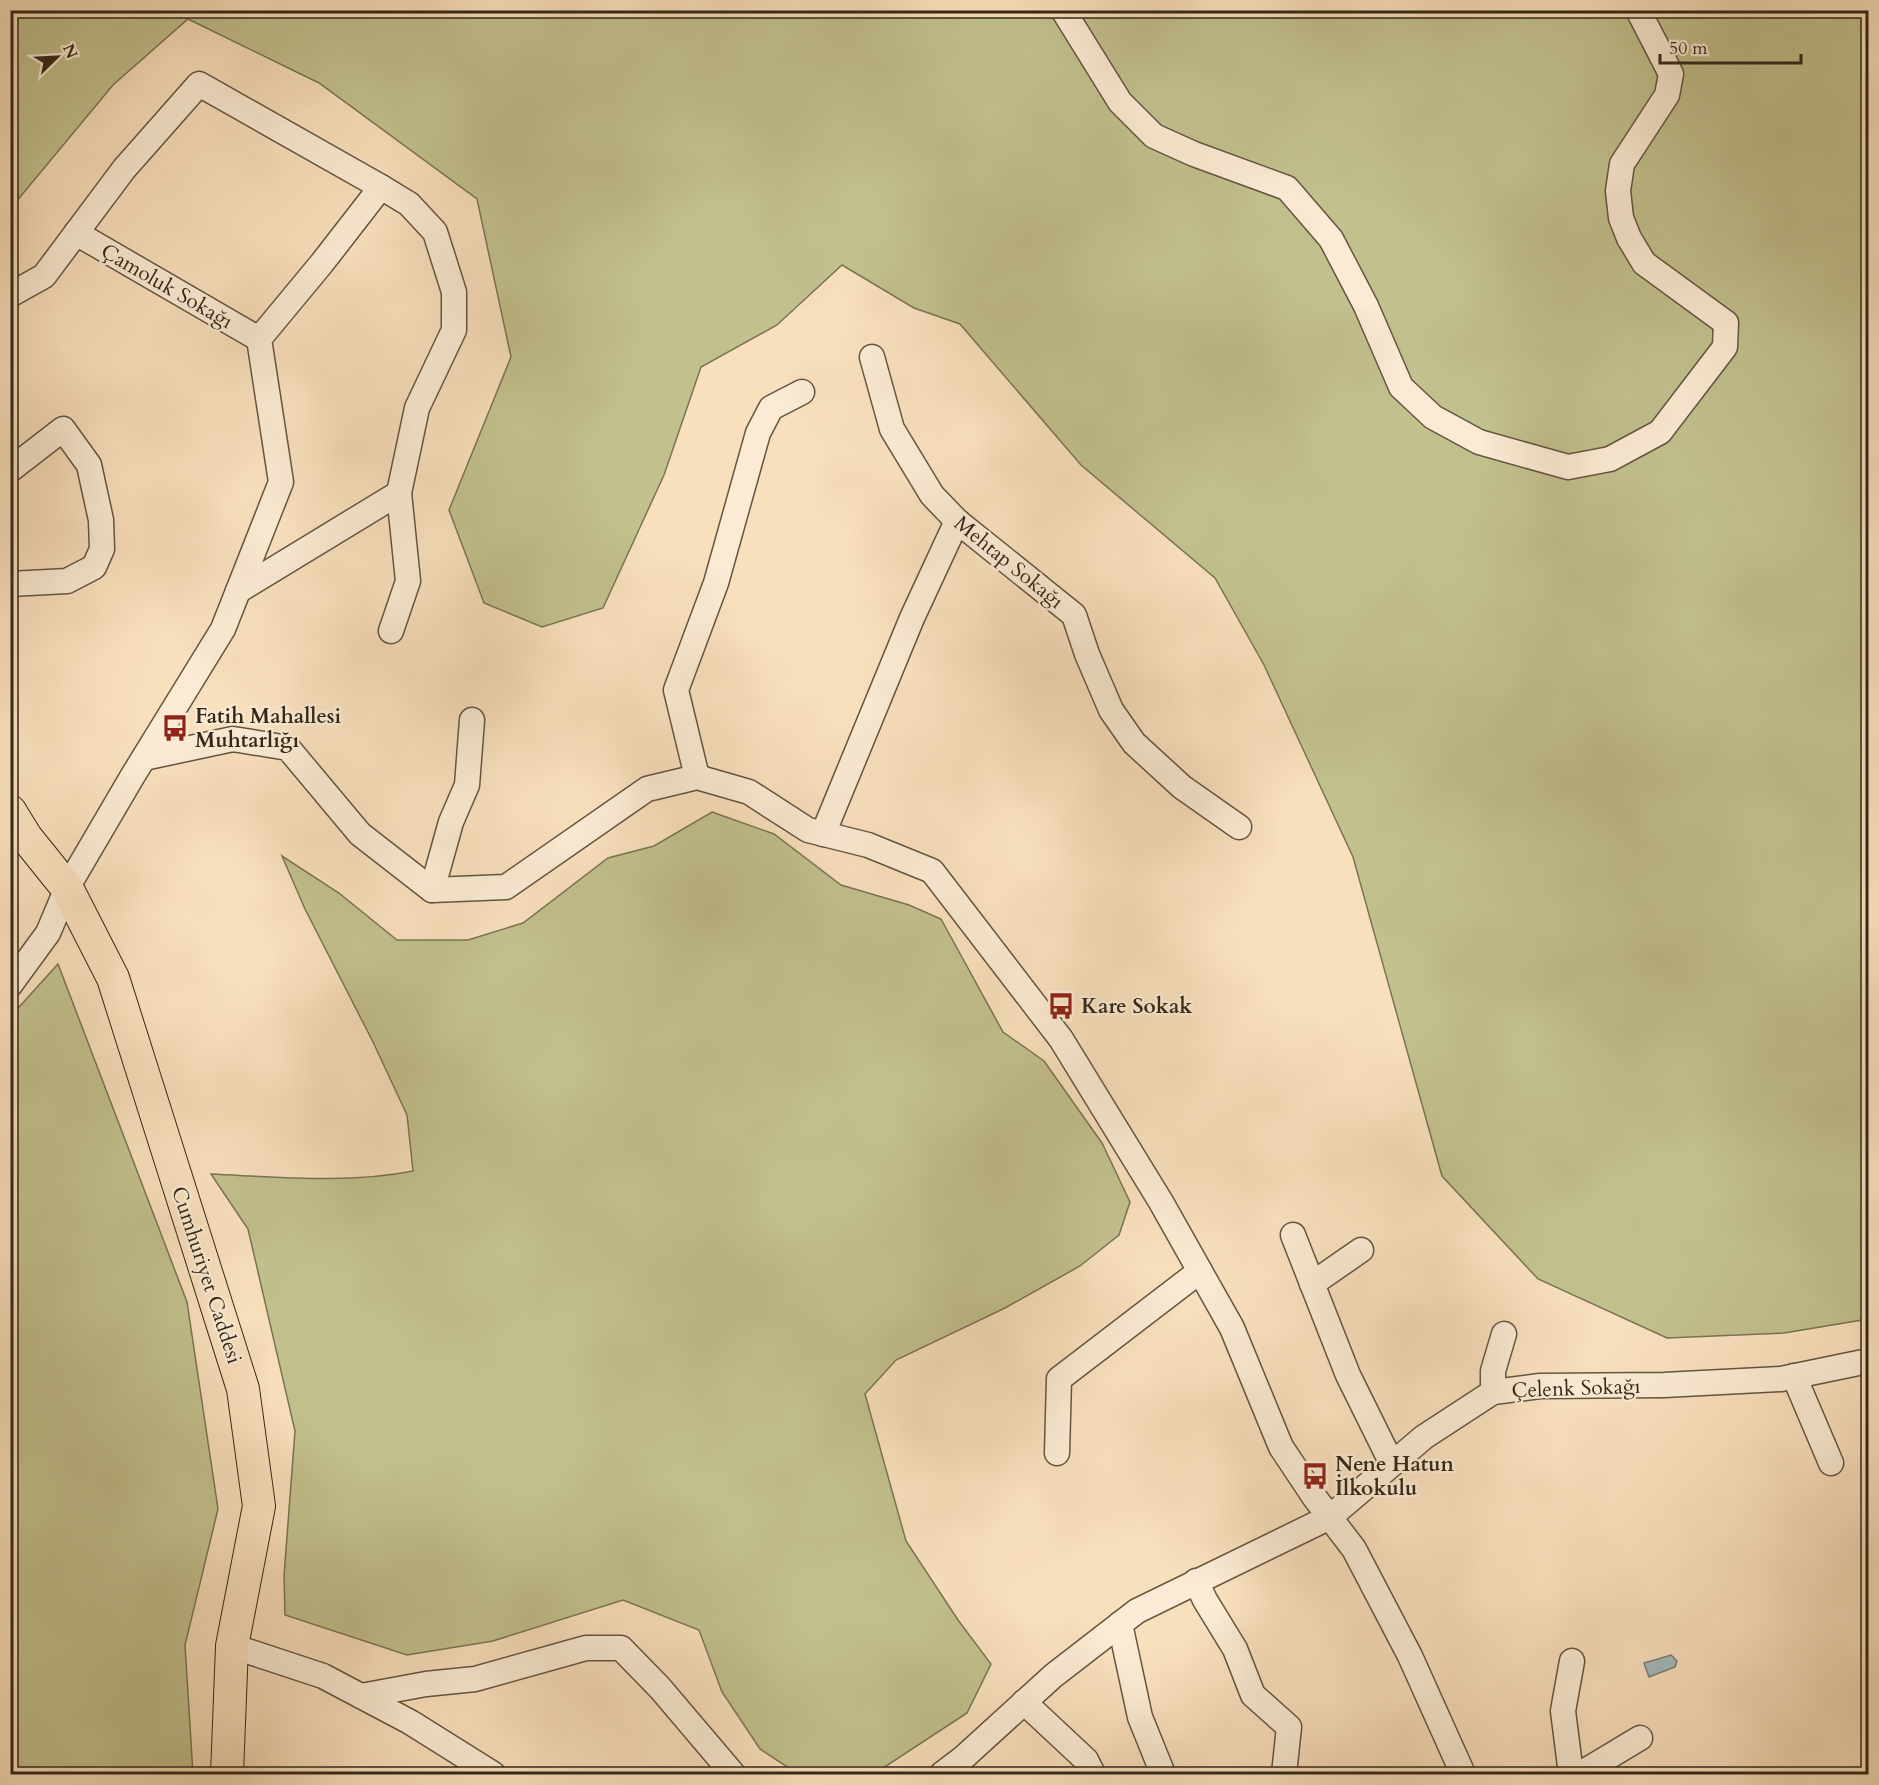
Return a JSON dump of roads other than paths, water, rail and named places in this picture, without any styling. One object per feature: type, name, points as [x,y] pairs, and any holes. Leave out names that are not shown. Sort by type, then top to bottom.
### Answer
[{"type":"main road","name":"Cumhuriyet Caddesi","points":[[10,811],[26,837],[67,888],[113,978],[243,1389],[259,1506],[232,1646],[227,1774]]},
{"type":"street","points":[[1063,10],[1120,102],[1154,136],[1194,154],[1287,189],[1331,239],[1366,306],[1401,387],[1433,417],[1479,442],[1568,467],[1604,461],[1660,432],[1725,348],[1726,322],[1644,263],[1629,238],[1621,218],[1618,191],[1622,164],[1667,95],[1671,74],[1638,10]]},
{"type":"street","points":[[10,295],[44,276],[124,169],[200,84],[409,204],[435,232],[454,292],[454,330],[417,408],[399,493],[408,581],[391,631]]},
{"type":"street","points":[[10,986],[48,933],[67,888],[223,629],[281,482],[259,339],[381,187]]},
{"type":"street","name":"Çamoluk Sokağı","points":[[76,233],[259,339]]},
{"type":"street","name":"Mehtap Sokağı","points":[[872,357],[892,429],[932,495],[957,521],[1074,615],[1087,654],[1111,710],[1134,743],[1182,787],[1239,827]]},
{"type":"street","points":[[697,777],[676,690],[716,584],[758,433],[771,408],[802,392]]},
{"type":"street","points":[[10,470],[63,429],[89,465],[101,520],[102,549],[94,567],[67,581],[10,584]]},
{"type":"street","points":[[238,591],[399,493]]},
{"type":"street","points":[[823,834],[912,618],[957,521]]},
{"type":"street","points":[[432,890],[451,822],[466,785],[472,720]]},
{"type":"street","points":[[144,758],[233,739],[288,748],[360,834],[432,890],[506,886],[647,789],[697,777],[749,792],[808,830],[868,845],[932,871],[1061,1039],[1161,1202],[1232,1328],[1281,1447],[1354,1549],[1410,1656],[1463,1774]]},
{"type":"street","points":[[1293,1235],[1348,1375],[1392,1464]]},
{"type":"street","points":[[1312,1284],[1361,1250]]},
{"type":"street","points":[[1057,1453],[1059,1379],[1200,1271]]},
{"type":"street","points":[[1492,1392],[1493,1371],[1504,1334]]},
{"type":"street","name":"Çelenk Sokağı","points":[[942,1774],[963,1758],[1053,1676],[1137,1611],[1330,1517],[1424,1437],[1492,1392],[1540,1386],[1664,1385],[1781,1379],[1869,1361]]},
{"type":"street","points":[[1794,1376],[1831,1463]]},
{"type":"street","points":[[1196,1581],[1235,1650],[1253,1695],[1289,1727],[1284,1774]]},
{"type":"street","points":[[1120,1624],[1140,1717],[1163,1774]]},
{"type":"street","points":[[232,1646],[323,1676],[410,1722],[493,1774]]},
{"type":"street","points":[[361,1696],[426,1684],[475,1679],[586,1648],[621,1648],[660,1688],[734,1774]]},
{"type":"street","points":[[1571,1774],[1563,1711],[1572,1661]]},
{"type":"street","points":[[1024,1702],[1086,1760],[1093,1774]]},
{"type":"street","points":[[1580,1774],[1640,1738]]},
{"type":"water","points":[[1671,1655],[1677,1661],[1675,1667],[1649,1677],[1644,1663]]},
{"type":"place","name":"Fatih Mahallesi Muhtarlığı","points":[[175,728]]},
{"type":"place","name":"Kare Sokak","points":[[1061,1006]]},
{"type":"place","name":"Nene Hatun İlkokulu","points":[[1315,1476]]}]
